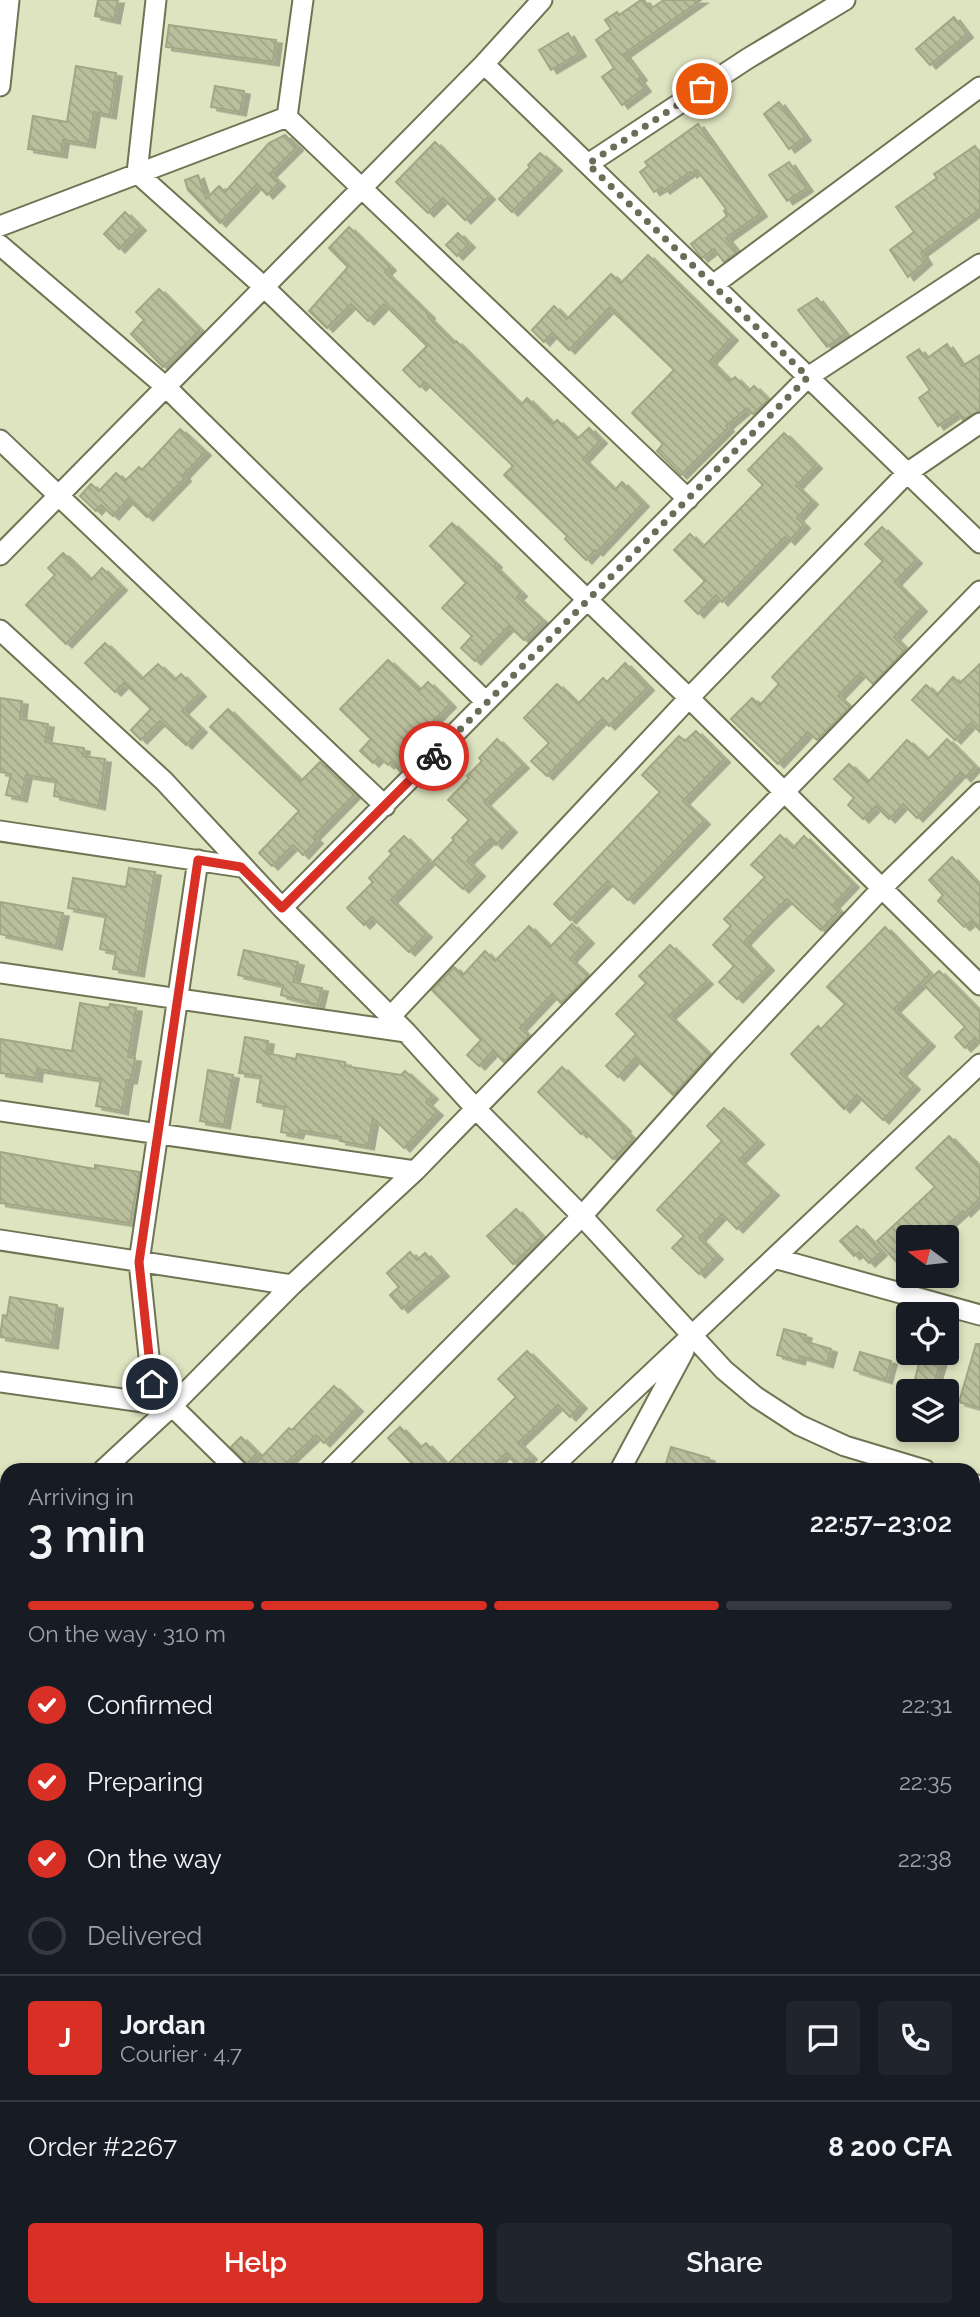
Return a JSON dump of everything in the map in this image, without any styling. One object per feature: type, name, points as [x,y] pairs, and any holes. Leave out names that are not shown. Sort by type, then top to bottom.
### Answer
[{"type":"street","points":[[0,86],[9,0]]},
{"type":"street","points":[[137,173],[156,0]]},
{"type":"street","points":[[287,117],[303,0]]},
{"type":"street","points":[[588,164],[747,59],[845,0]]},
{"type":"street","points":[[0,555],[484,64],[536,2]]},
{"type":"street","points":[[484,64],[980,543]]},
{"type":"street","points":[[713,285],[980,87]]},
{"type":"street","points":[[0,226],[287,117]]},
{"type":"street","points":[[287,117],[688,499]]},
{"type":"street","points":[[137,173],[264,287],[689,698],[980,985]]},
{"type":"street","points":[[0,245],[166,387],[486,702]]},
{"type":"street","points":[[282,908],[808,377],[980,264]]},
{"type":"street","points":[[391,1016],[689,698],[907,473],[980,423]]},
{"type":"street","points":[[0,440],[385,806]]},
{"type":"street","points":[[109,1463],[163,1405],[415,1171],[980,591]]},
{"type":"street","points":[[0,630],[164,782],[241,867],[391,1016],[476,1109],[582,1216],[723,1370],[799,1425],[845,1446],[902,1463]]},
{"type":"street","points":[[337,1463],[582,1216],[724,1057],[883,888],[980,792]]},
{"type":"street","points":[[0,831],[241,867]]},
{"type":"street","points":[[163,1405],[139,1262],[198,860]]},
{"type":"street","points":[[0,973],[406,1032]]},
{"type":"street","points":[[557,1463],[980,1063]]},
{"type":"street","points":[[0,1111],[415,1171]]},
{"type":"street","points":[[0,1240],[292,1285]]},
{"type":"street","points":[[774,1258],[980,1315]]},
{"type":"street","points":[[624,1463],[692,1335]]},
{"type":"street","points":[[0,1382],[163,1405],[229,1463]]},
{"type":"building","points":[[98,0],[118,0],[114,20],[95,16]]},
{"type":"building","points":[[644,0],[650,9],[664,0],[701,0],[624,54],[641,77],[638,79],[645,88],[622,105],[602,77],[614,68],[596,40],[611,29],[605,20],[617,12],[619,15]]},
{"type":"building","points":[[954,17],[967,34],[930,65],[916,49]]},
{"type":"building","points":[[169,25],[276,40],[273,62],[166,47]]},
{"type":"building","points":[[568,33],[580,53],[551,70],[539,50]]},
{"type":"building","points":[[76,66],[116,73],[110,115],[94,112],[89,144],[63,140],[61,154],[28,149],[33,116],[67,122]]},
{"type":"building","points":[[215,86],[244,91],[240,112],[211,107]]},
{"type":"building","points":[[779,102],[805,137],[789,149],[764,114]]},
{"type":"building","points":[[698,124],[761,213],[726,238],[737,252],[724,262],[714,249],[702,258],[691,244],[727,216],[724,211],[726,209],[697,170],[664,190],[662,187],[654,192],[640,172],[648,166],[645,162]]},
{"type":"building","points":[[285,135],[297,147],[270,174],[279,183],[267,195],[257,184],[220,223],[188,190],[185,180],[198,175],[206,199],[219,186],[225,192],[269,143]]},
{"type":"building","points":[[435,142],[489,196],[465,220],[443,198],[428,213],[396,182]]},
{"type":"building","points":[[975,146],[980,153],[980,209],[921,253],[926,261],[908,277],[890,250],[914,232],[896,207],[937,178],[934,174]]},
{"type":"building","points":[[540,153],[556,167],[512,212],[499,199]]},
{"type":"building","points":[[789,162],[807,188],[787,201],[769,175]]},
{"type":"building","points":[[125,212],[140,227],[119,249],[104,234]]},
{"type":"building","points":[[349,227],[390,267],[385,272],[429,315],[428,317],[521,405],[527,398],[553,424],[557,420],[577,439],[589,428],[601,440],[583,459],[615,490],[622,482],[643,503],[597,552],[595,550],[586,560],[565,539],[567,536],[504,475],[513,466],[425,382],[420,387],[403,370],[427,346],[384,304],[368,321],[351,304],[327,328],[309,311],[348,267],[329,248]]},
{"type":"building","points":[[458,233],[469,244],[457,256],[446,245]]},
{"type":"building","points":[[648,255],[732,337],[710,361],[730,381],[735,377],[749,391],[754,386],[768,400],[753,414],[747,408],[726,426],[728,428],[681,475],[657,451],[663,444],[632,413],[674,370],[670,366],[609,308],[569,350],[552,333],[544,342],[532,330],[554,306],[567,319],[611,274],[621,283]]},
{"type":"building","points":[[159,289],[200,330],[163,367],[131,334],[144,320],[136,312]]},
{"type":"building","points":[[817,298],[845,334],[827,347],[798,310]]},
{"type":"building","points":[[947,344],[962,366],[980,355],[980,411],[963,420],[958,412],[938,426],[919,398],[930,390],[907,357],[919,349],[926,359]]},
{"type":"building","points":[[180,429],[205,452],[183,475],[185,478],[147,517],[128,499],[113,516],[101,505],[96,511],[80,496],[91,484],[99,491],[116,473],[125,481],[139,467],[142,470]]},
{"type":"building","points":[[784,433],[816,465],[796,486],[812,501],[797,518],[804,525],[789,541],[785,537],[722,602],[716,595],[698,614],[685,601],[705,581],[674,550],[690,534],[703,547],[763,485],[748,470]]},
{"type":"building","points":[[452,523],[496,564],[494,566],[521,593],[517,597],[543,621],[524,640],[509,626],[475,661],[461,648],[472,636],[442,608],[466,583],[430,546]]},
{"type":"building","points":[[882,527],[916,560],[895,582],[921,608],[894,637],[906,649],[873,684],[861,672],[838,696],[850,707],[817,740],[808,732],[778,764],[731,719],[752,698],[760,705],[779,684],[772,677],[883,561],[865,544]]},
{"type":"building","points":[[63,553],[91,580],[102,568],[121,587],[66,644],[26,605],[55,575],[48,568]]},
{"type":"building","points":[[105,643],[142,679],[158,664],[175,680],[181,674],[200,693],[182,711],[201,729],[186,745],[160,721],[141,740],[131,730],[151,709],[124,683],[115,692],[85,663]]},
{"type":"building","points":[[388,660],[420,690],[428,682],[450,704],[412,743],[420,751],[400,771],[391,762],[388,765],[379,757],[373,763],[360,751],[371,739],[340,709]]},
{"type":"building","points":[[625,663],[648,687],[609,726],[602,719],[547,776],[531,761],[549,743],[524,718],[557,684],[578,704],[603,678],[607,682]]},
{"type":"building","points":[[980,664],[980,732],[971,723],[955,740],[912,700],[926,685],[937,695],[953,677],[960,683]]},
{"type":"building","points":[[0,698],[22,701],[20,719],[48,724],[45,742],[84,748],[83,756],[105,759],[99,806],[54,796],[56,780],[26,775],[21,798],[6,795],[11,774],[0,772]]},
{"type":"building","points":[[228,709],[301,781],[320,762],[354,795],[313,837],[317,840],[303,855],[293,845],[272,866],[259,853],[299,811],[210,727]]},
{"type":"building","points":[[696,731],[724,759],[683,801],[704,821],[628,900],[608,881],[570,920],[554,904],[660,792],[642,775],[679,736],[685,741]]},
{"type":"building","points":[[497,739],[523,765],[484,802],[511,829],[496,845],[490,839],[467,861],[479,873],[463,889],[433,862],[469,820],[448,800],[469,778],[467,776],[482,761],[479,758]]},
{"type":"building","points":[[947,739],[975,767],[965,778],[960,773],[917,818],[903,804],[889,819],[876,806],[863,819],[848,805],[854,798],[834,779],[849,764],[868,782],[907,740],[928,759]]},
{"type":"building","points":[[780,835],[793,848],[804,836],[853,884],[833,905],[839,911],[821,930],[787,899],[767,918],[744,942],[768,967],[737,999],[719,982],[734,966],[713,945],[731,926],[724,919],[765,877],[751,865]]},
{"type":"building","points":[[404,836],[429,861],[391,900],[426,934],[409,952],[372,917],[364,925],[347,908],[373,882],[369,878],[392,854],[389,851]]},
{"type":"building","points":[[952,857],[980,886],[980,930],[971,921],[964,927],[938,901],[943,895],[929,880]]},
{"type":"building","points":[[129,868],[155,872],[138,973],[113,969],[116,952],[100,949],[106,915],[68,908],[73,878],[126,887]]},
{"type":"building","points":[[0,902],[63,913],[56,946],[0,934]]},
{"type":"building","points":[[572,924],[588,940],[570,959],[588,976],[561,1003],[552,994],[520,1028],[529,1036],[504,1062],[493,1051],[479,1066],[467,1055],[481,1040],[432,990],[454,967],[463,975],[485,951],[495,961],[529,926],[550,947]]},
{"type":"building","points":[[885,927],[930,974],[894,1009],[929,1043],[900,1073],[914,1086],[883,1120],[857,1095],[844,1109],[791,1054],[818,1026],[821,1029],[845,1004],[827,987]]},
{"type":"building","points":[[670,945],[707,981],[669,1016],[710,1055],[673,1095],[635,1058],[618,1077],[606,1066],[636,1034],[616,1014],[646,983],[639,976]]},
{"type":"building","points":[[244,950],[298,962],[293,982],[322,988],[318,1005],[281,995],[283,985],[238,975]]},
{"type":"building","points":[[939,971],[980,1012],[980,1043],[975,1038],[965,1048],[955,1037],[965,1027],[924,985]]},
{"type":"building","points":[[80,1003],[109,1008],[110,1004],[136,1008],[128,1057],[135,1058],[131,1080],[127,1080],[122,1111],[96,1106],[101,1079],[37,1069],[36,1078],[0,1073],[0,1039],[72,1051]]},
{"type":"building","points":[[245,1037],[268,1041],[266,1053],[296,1059],[297,1054],[345,1062],[345,1066],[401,1075],[405,1071],[432,1096],[426,1102],[437,1112],[404,1148],[373,1118],[368,1146],[340,1141],[341,1137],[299,1130],[297,1135],[281,1132],[285,1107],[257,1102],[261,1076],[239,1073]]},
{"type":"building","points":[[562,1067],[633,1139],[613,1159],[584,1131],[581,1134],[538,1092]]},
{"type":"building","points":[[208,1070],[233,1075],[224,1125],[200,1121]]},
{"type":"building","points":[[724,1108],[758,1141],[739,1160],[773,1192],[737,1229],[722,1214],[699,1238],[717,1256],[699,1274],[672,1248],[684,1236],[657,1210],[722,1141],[707,1126]]},
{"type":"building","points":[[949,1136],[980,1168],[980,1198],[947,1225],[896,1225],[896,1261],[877,1241],[935,1187],[916,1168]]},
{"type":"building","points":[[0,1152],[95,1169],[95,1165],[140,1172],[130,1223],[0,1203]]},
{"type":"building","points":[[516,1209],[542,1237],[513,1264],[487,1236]]},
{"type":"building","points":[[857,1226],[881,1252],[869,1263],[859,1252],[854,1256],[840,1241]]},
{"type":"building","points":[[410,1252],[417,1260],[425,1253],[443,1273],[402,1309],[390,1295],[399,1287],[387,1273]]},
{"type":"building","points":[[10,1297],[57,1305],[52,1345],[0,1337],[3,1315],[7,1316]]},
{"type":"building","points":[[784,1329],[806,1335],[804,1341],[831,1349],[827,1364],[800,1356],[799,1361],[777,1355]]},
{"type":"building","points":[[976,1344],[980,1344],[980,1408],[959,1402]]},
{"type":"building","points":[[527,1351],[581,1405],[570,1417],[558,1405],[518,1443],[531,1456],[524,1463],[515,1463],[506,1453],[496,1463],[449,1463],[516,1397],[498,1379]]},
{"type":"building","points":[[860,1352],[891,1361],[886,1380],[854,1370]]},
{"type":"building","points":[[919,1365],[940,1365],[935,1379],[915,1379]]},
{"type":"building","points":[[334,1386],[357,1408],[324,1443],[316,1435],[286,1463],[256,1463],[289,1428],[292,1430]]},
{"type":"building","points":[[400,1427],[420,1448],[426,1443],[445,1463],[411,1463],[388,1438]]},
{"type":"building","points":[[241,1437],[257,1453],[246,1463],[231,1447]]},
{"type":"building","points":[[671,1447],[709,1458],[707,1463],[666,1463]]},
{"type":"way so far","points":[[434,756],[808,377],[588,164],[702,89]]},
{"type":"route","points":[[152,1384],[139,1262],[198,860],[241,867],[282,908],[434,756]]}]
